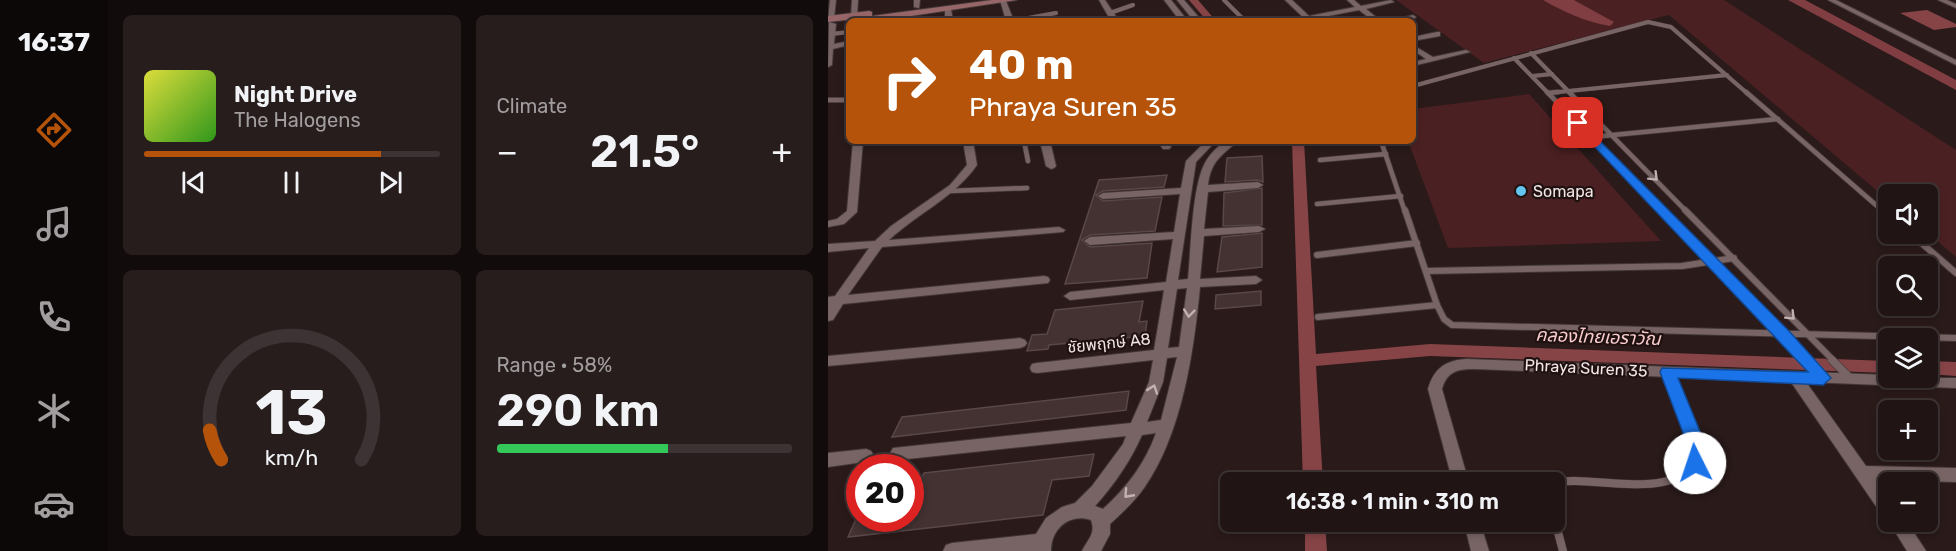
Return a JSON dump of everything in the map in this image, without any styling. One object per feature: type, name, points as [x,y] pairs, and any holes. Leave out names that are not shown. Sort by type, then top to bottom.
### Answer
[{"type":"main road","points":[[861,18],[917,4],[972,0]]},
{"type":"main road","points":[[870,18],[1008,1]]},
{"type":"main road","points":[[830,24],[846,21]]},
{"type":"street","points":[[828,65],[833,0]]},
{"type":"street","points":[[853,18],[855,0]]},
{"type":"street","points":[[1102,0],[1113,18]]},
{"type":"street","points":[[1167,0],[1182,18]]},
{"type":"street","points":[[1180,0],[1195,18]]},
{"type":"street","points":[[1288,0],[1311,18]]},
{"type":"street","points":[[1350,0],[1373,18]]},
{"type":"street","points":[[1831,0],[1956,63]]},
{"type":"street","points":[[1941,0],[1955,6]]},
{"type":"street","points":[[1008,1],[1011,18]]},
{"type":"street","points":[[1316,18],[1391,2]]},
{"type":"street","points":[[948,9],[950,18]]},
{"type":"street","points":[[1408,18],[1413,17]]},
{"type":"street","points":[[1416,38],[1437,34]]},
{"type":"street","points":[[830,47],[846,44]]},
{"type":"street","points":[[1416,49],[1431,59]]},
{"type":"street","points":[[1416,63],[1466,52]]},
{"type":"street","points":[[828,224],[840,222],[852,212],[858,144]]},
{"type":"street","points":[[828,317],[834,300],[880,244],[901,224],[950,191],[972,165],[968,144]]},
{"type":"street","points":[[1046,144],[1051,166]]},
{"type":"street","points":[[952,551],[1042,546],[1046,530],[1055,520],[1080,510],[1098,491],[1138,429],[1156,381],[1172,286],[1177,235],[1191,161],[1208,144]]},
{"type":"street","points":[[1101,521],[1141,479],[1166,426],[1177,394],[1185,351],[1200,233],[1202,189],[1209,161],[1217,151],[1228,144]]},
{"type":"street","points":[[1202,189],[1258,185]]},
{"type":"street","points":[[1103,196],[1186,190]]},
{"type":"street","points":[[1200,233],[1259,229]]},
{"type":"street","points":[[828,248],[1059,230]]},
{"type":"street","points":[[1090,241],[1177,235]]},
{"type":"street","points":[[834,300],[1044,280]]},
{"type":"street","points":[[1070,296],[1256,280]]},
{"type":"street","points":[[828,361],[1020,343]]},
{"type":"street","name":"ชัยพฤกษ์ A8","points":[[1037,368],[1185,351]]},
{"type":"street","name":"Phraya Suren 35","points":[[1458,472],[1435,389],[1437,377],[1443,369],[1454,365],[1484,364],[1956,383]]},
{"type":"street","points":[[1795,377],[1878,495]]},
{"type":"street","points":[[898,453],[1166,426]]},
{"type":"street","points":[[828,460],[846,458]]},
{"type":"street","points":[[1863,473],[1956,475]]},
{"type":"street","points":[[1080,510],[1097,514],[1101,521],[1103,531],[1091,551]]},
{"type":"street","points":[[1475,532],[1480,551]]},
{"type":"street","points":[[1904,532],[1917,551]]},
{"type":"lane","points":[[1224,0],[1242,18]]},
{"type":"lane","points":[[1110,13],[1133,5]]},
{"type":"lane","points":[[1028,18],[1056,13]]},
{"type":"lane","points":[[1416,85],[1648,22],[1658,22],[1671,27],[1878,205]]},
{"type":"lane","points":[[830,24],[846,31]]},
{"type":"lane","points":[[1531,53],[1810,335],[1851,380]]},
{"type":"lane","points":[[1514,58],[1784,334],[1823,378]]},
{"type":"lane","points":[[1533,76],[1552,74]]},
{"type":"lane","points":[[1549,93],[1727,75]]},
{"type":"lane","points":[[828,99],[846,100]]},
{"type":"lane","points":[[1592,137],[1778,119]]},
{"type":"lane","points":[[1025,144],[1028,161]]},
{"type":"lane","points":[[1382,144],[1437,305],[1444,319],[1452,326],[1956,338]]},
{"type":"lane","points":[[1320,160],[1386,154]]},
{"type":"lane","points":[[950,191],[1027,188]]},
{"type":"lane","points":[[1317,204],[1401,196]]},
{"type":"lane","points":[[1317,255],[1417,243]]},
{"type":"lane","points":[[1923,244],[1956,273]]},
{"type":"lane","points":[[1427,271],[1682,266],[1714,263],[1734,258]]},
{"type":"lane","points":[[1318,317],[1437,305]]},
{"type":"lane","points":[[1565,481],[1641,483],[1678,476],[1689,471],[1699,451],[1668,372]]},
{"type":"lane","points":[[1558,532],[1563,551]]},
{"type":"shaded area","points":[[1396,0],[1543,0],[1614,22],[1574,0],[1724,0],[1956,150],[1956,257],[1938,242],[1938,184],[1878,184],[1878,192],[1669,15],[1484,63]]},
{"type":"shaded area","points":[[1543,0],[1574,0],[1614,22],[1610,26],[1592,22]]},
{"type":"shaded area","points":[[1788,0],[1805,0],[1956,80],[1956,90]]},
{"type":"shaded area","points":[[1927,10],[1956,24],[1956,27],[1934,30],[1900,13]]},
{"type":"shaded area","name":"Somapa","points":[[1529,94],[1661,241],[1448,248],[1409,144],[1416,144],[1416,109]]},
{"type":"building","points":[[1262,156],[1263,182],[1258,180],[1225,182],[1227,158]]},
{"type":"building","points":[[1167,175],[1164,187],[1103,191],[1096,195],[1103,201],[1162,197],[1155,231],[1090,235],[1082,240],[1090,247],[1152,243],[1147,278],[1065,284],[1099,180]]},
{"type":"building","points":[[1262,188],[1262,225],[1223,226],[1224,193]]},
{"type":"building","points":[[1262,233],[1262,267],[1217,272],[1222,237]]},
{"type":"building","points":[[1261,291],[1261,305],[1215,309],[1216,295]]},
{"type":"building","points":[[1143,301],[1139,322],[1147,321],[1145,336],[1049,345],[1048,349],[1027,351],[1032,335],[1047,334],[1055,310]]},
{"type":"building","points":[[1129,391],[1126,410],[892,437],[902,417]]},
{"type":"building","points":[[1094,454],[1089,476],[1052,480],[1043,515],[924,528],[924,473]]},
{"type":"building","points":[[850,532],[892,532],[848,537]]},
{"type":"waterway","points":[[1193,0],[1209,18]]},
{"type":"waterway","points":[[1298,144],[1308,361]]},
{"type":"waterway","name":"คลองไทยเอราวัณ","points":[[1308,361],[1430,350],[1878,367]]},
{"type":"waterway","points":[[1308,361],[1313,472]]},
{"type":"waterway","name":"คลองไทยเอราวัณ","points":[[1938,368],[1956,369]]},
{"type":"waterway","points":[[1315,532],[1316,551]]},
{"type":"place","name":"Somapa","points":[[1521,191]]},
{"type":"route","points":[[1578,123],[1784,334],[1823,378],[1668,372],[1699,451],[1695,463]]}]
